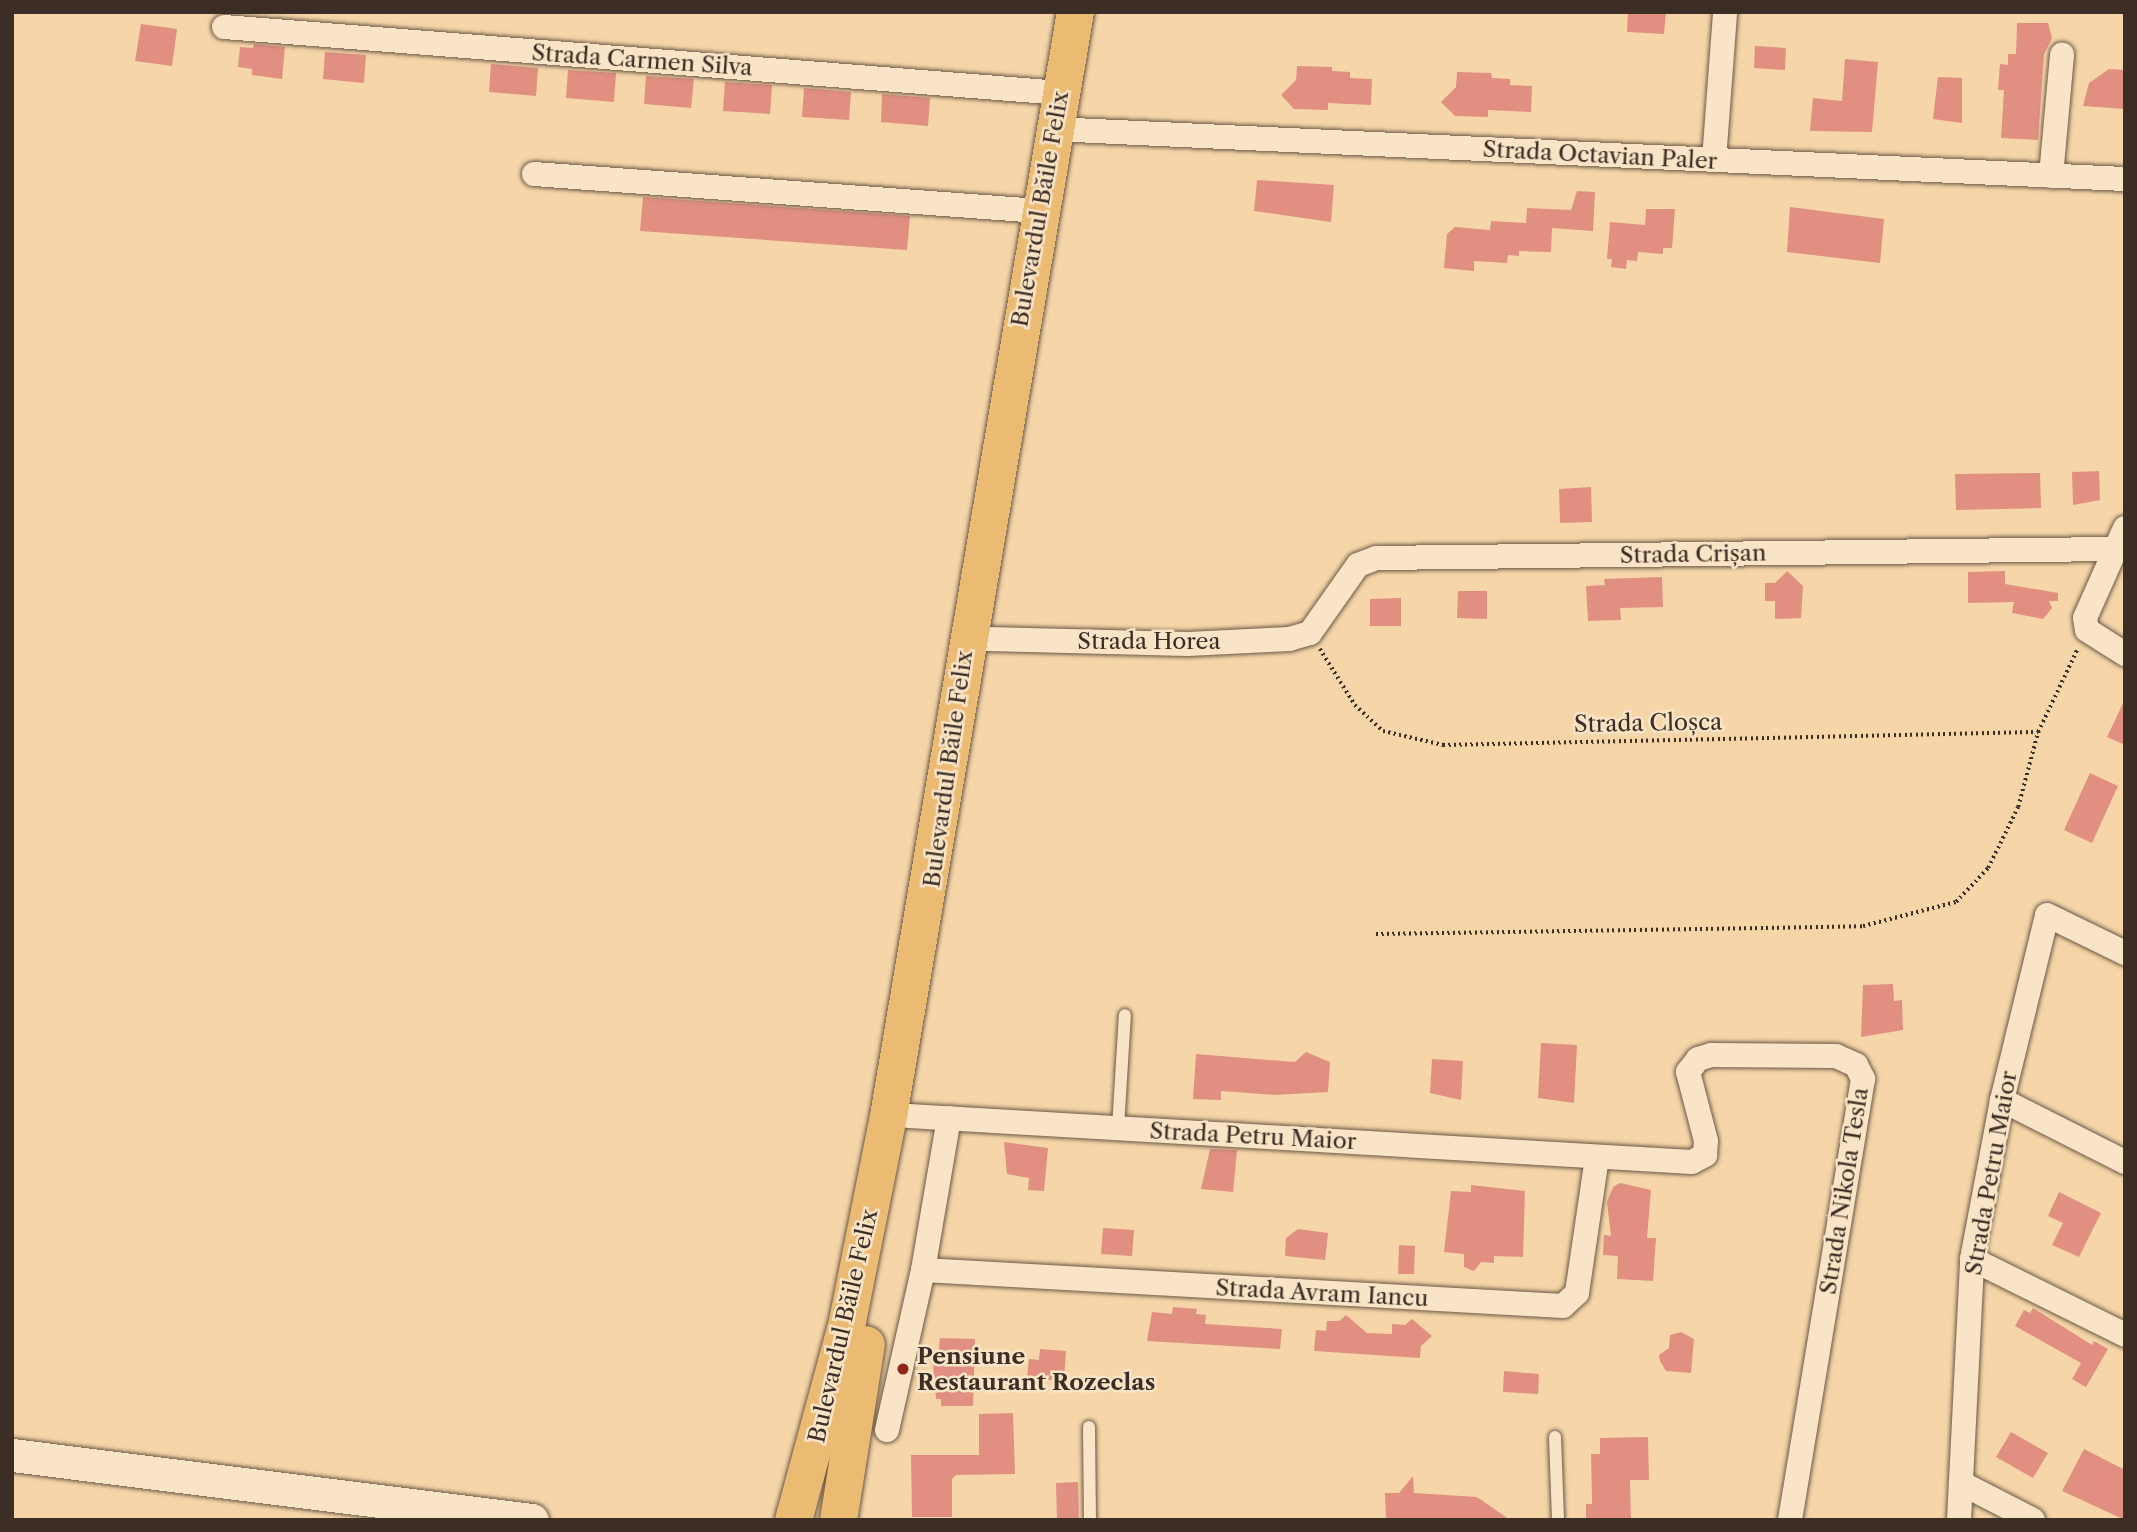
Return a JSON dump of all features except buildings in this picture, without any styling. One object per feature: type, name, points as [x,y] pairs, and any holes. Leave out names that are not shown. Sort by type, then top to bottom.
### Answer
[{"type":"main road","name":"Bulevardul Băile Felix","points":[[793,1520],[841,1347],[889,1111],[931,885],[973,599],[1075,12]]},
{"type":"main road","name":"Bulevardul Băile Felix","points":[[838,1520],[856,1391],[949,900],[987,639],[1074,130],[1097,12]]},
{"type":"main road","points":[[12,1455],[532,1520]]},
{"type":"street","points":[[1714,160],[1725,12]]},
{"type":"street","name":"Strada Carmen Silva","points":[[224,27],[1060,93]]},
{"type":"street","points":[[2051,176],[2062,54]]},
{"type":"street","name":"Strada Octavian Paler","points":[[1074,130],[2125,179]]},
{"type":"street","points":[[534,174],[1039,211]]},
{"type":"street","points":[[2119,539],[2085,618],[2087,629],[2125,654]]},
{"type":"street","name":"Strada Crișan","points":[[1310,633],[1358,565],[1376,558],[2119,539]]},
{"type":"street","name":"Strada Horea","points":[[987,639],[1188,644],[1289,639],[1310,633]]},
{"type":"street","name":"Strada Petru Maior","points":[[1959,1520],[1972,1258],[2002,1100],[2047,915],[2125,953]]},
{"type":"street","name":"Strada Nikola Tesla","points":[[1597,1157],[1692,1162],[1705,1155],[1706,1141],[1688,1072],[1698,1059],[1711,1055],[1836,1056],[1856,1065],[1863,1079],[1790,1520]]},
{"type":"street","points":[[2002,1100],[2125,1162]]},
{"type":"street","name":"Strada Petru Maior","points":[[909,1116],[1597,1157]]},
{"type":"street","points":[[887,1430],[923,1270],[949,1118]]},
{"type":"street","name":"Strada Avram Iancu","points":[[923,1270],[1563,1307],[1577,1293],[1597,1157]]},
{"type":"street","points":[[1972,1258],[2125,1335]]},
{"type":"street","points":[[1961,1483],[2033,1520]]},
{"type":"lane","points":[[1118,1128],[1125,1015]]},
{"type":"lane","points":[[1089,1427],[1090,1520]]},
{"type":"lane","points":[[1555,1437],[1558,1520]]},
{"type":"path","points":[[1376,933],[1863,926],[1956,902],[1994,856],[2018,807],[2038,732],[2087,629]]},
{"type":"path","name":"Strada Cloșca","points":[[1310,633],[1355,705],[1383,731],[1443,745],[2038,732]]},
{"type":"place","name":"Pensiune Restaurant Rozeclas","points":[[903,1369]]}]
